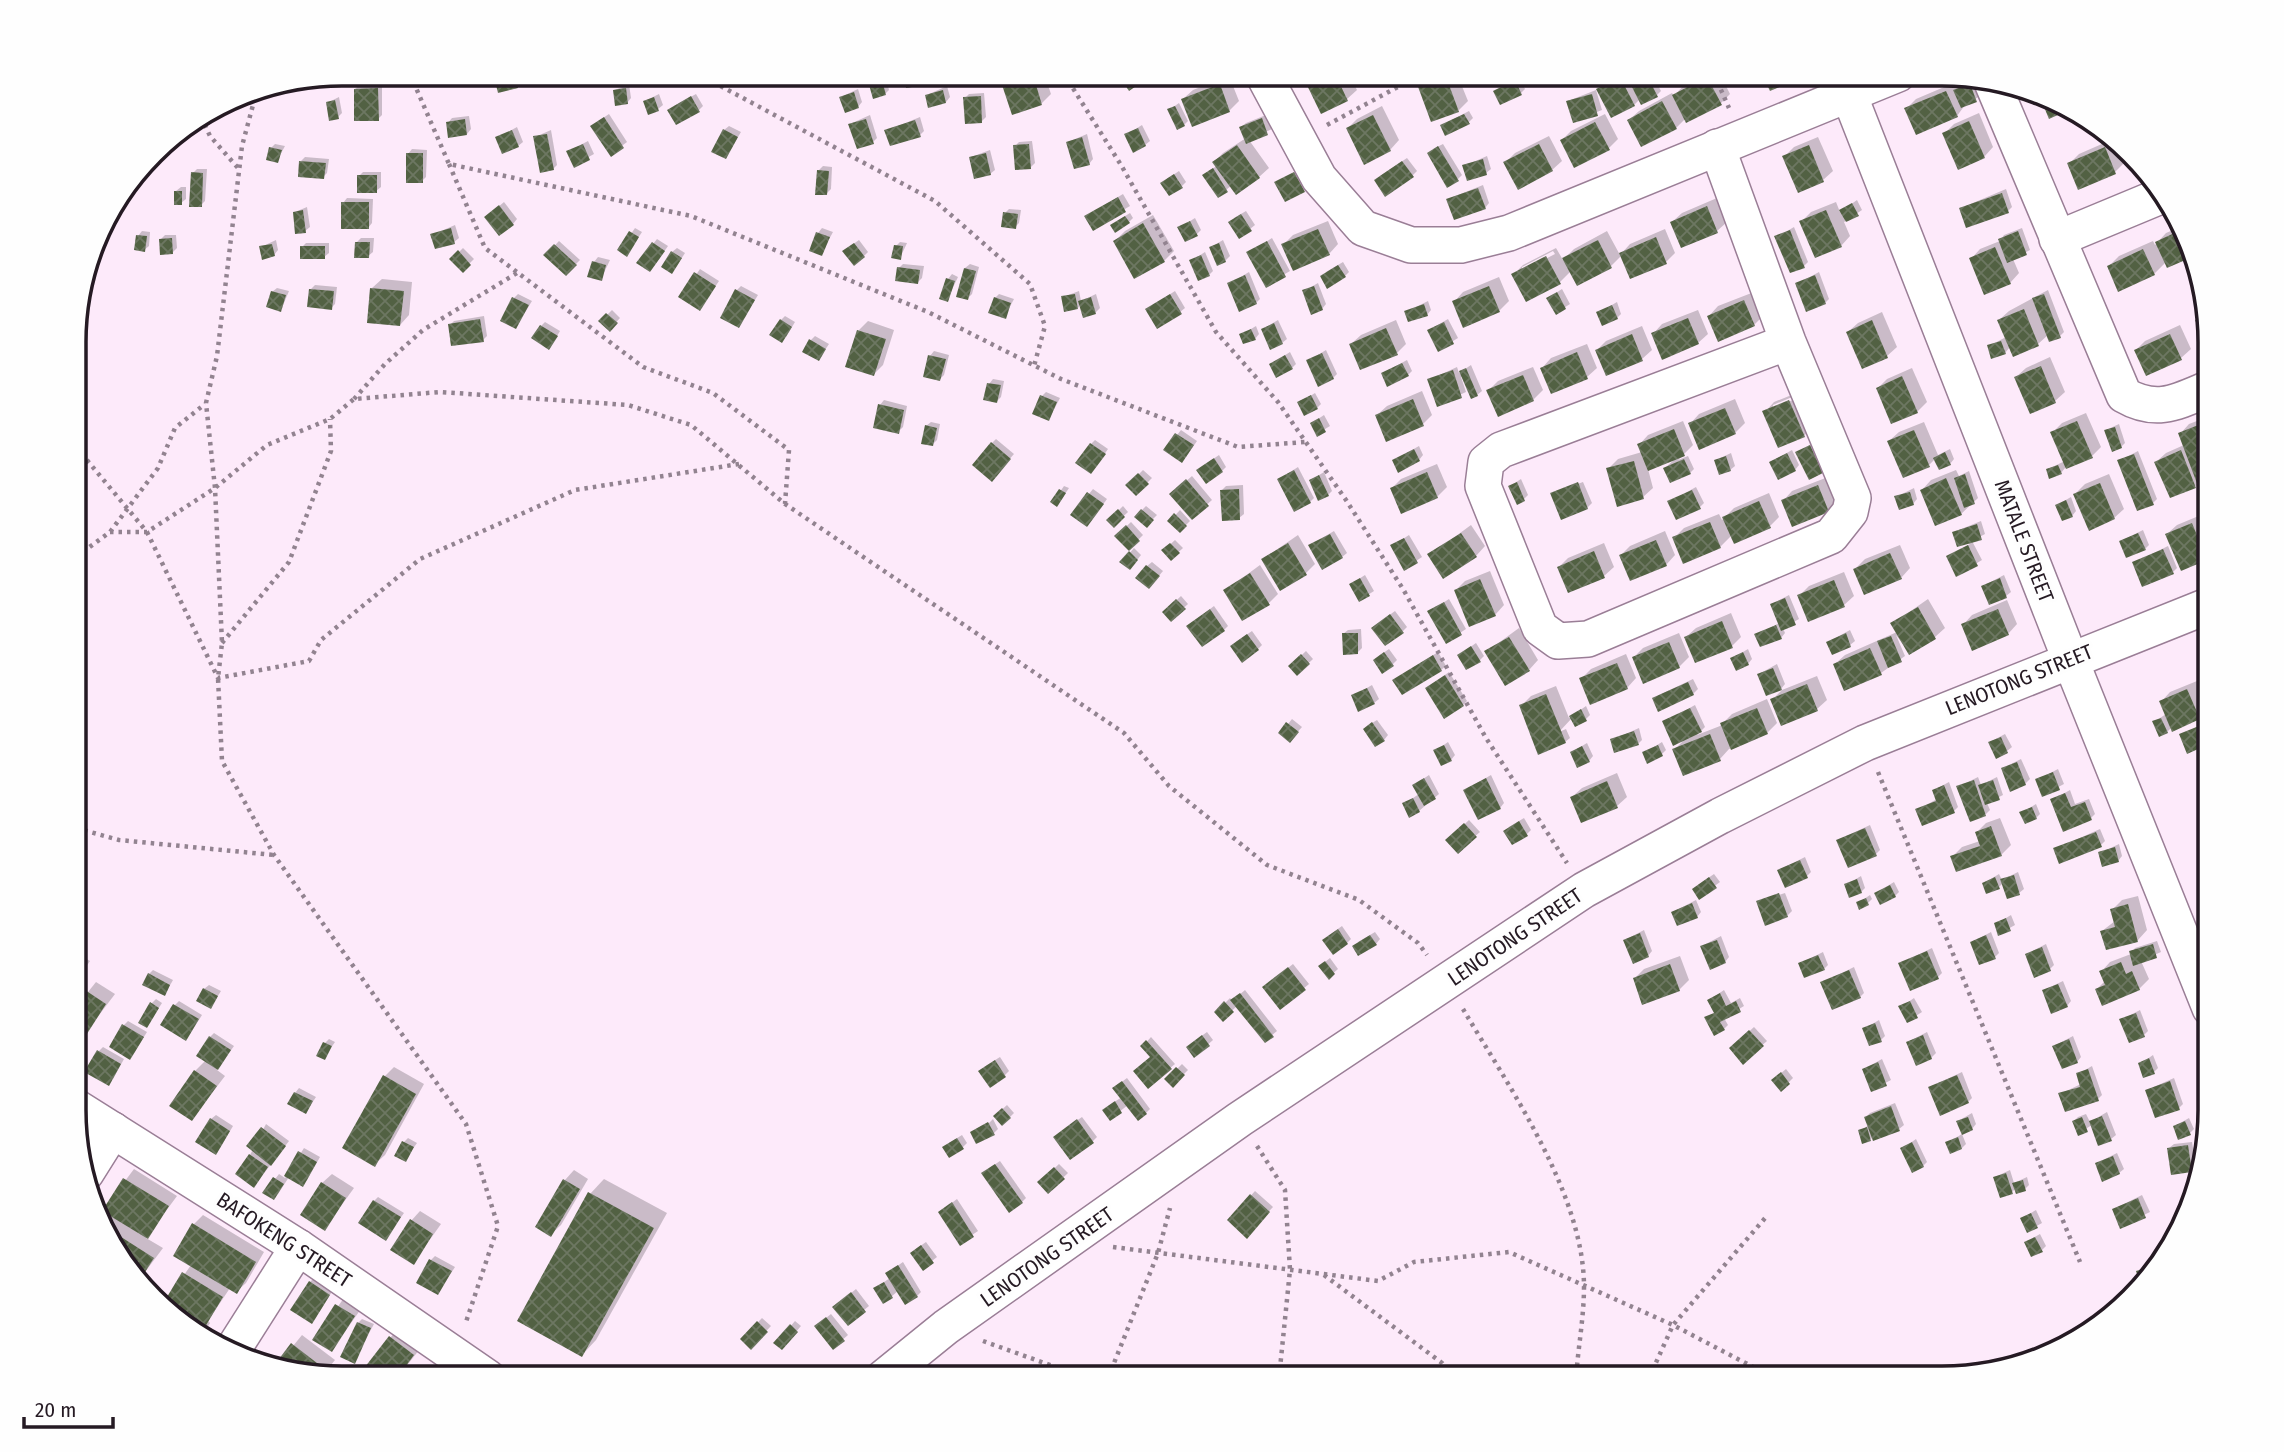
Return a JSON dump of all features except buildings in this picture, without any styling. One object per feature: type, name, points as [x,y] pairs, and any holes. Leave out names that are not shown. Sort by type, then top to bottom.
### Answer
[{"type":"street","points":[[1269,86],[1319,178],[1363,228],[1411,245],[1461,246],[1509,233],[1729,143],[1840,86]]},
{"type":"street","name":"MATALE STREET","points":[[1847,86],[2070,659],[2198,978]]},
{"type":"street","points":[[1997,92],[2124,395],[2143,406],[2171,404],[2198,393]]},
{"type":"street","points":[[1729,143],[1788,342],[1853,498],[1850,512],[1831,536],[1588,639],[1558,640],[1540,628],[1483,486],[1486,462],[1501,450],[1788,342]]},
{"type":"street","points":[[2057,239],[2154,199]]},
{"type":"street","name":"LENOTONG STREET","points":[[898,1366],[946,1327],[1240,1119],[1447,982],[1520,930],[1584,890],[1720,816],[1865,743],[2198,610]]},
{"type":"street","name":"BAFOKENG STREET","points":[[86,1113],[298,1247],[472,1366]]},
{"type":"street","points":[[92,1163],[113,1130]]},
{"type":"street","points":[[237,1344],[298,1247]]},
{"type":"path","points":[[415,86],[485,248],[643,367],[713,393],[789,450],[785,504]]},
{"type":"path","points":[[720,86],[935,201],[1030,284],[1045,326],[1034,366]]},
{"type":"path","points":[[1072,86],[1121,165],[1216,332],[1278,402],[1403,589],[1486,738],[1584,890]]},
{"type":"path","points":[[1299,141],[1400,86]]},
{"type":"path","points":[[1717,86],[1729,143]]},
{"type":"path","points":[[254,101],[242,146],[217,356],[206,403],[215,488],[222,643],[218,678],[222,761],[274,855],[466,1124],[498,1226],[455,1353]]},
{"type":"path","points":[[205,126],[210,136],[239,169]]},
{"type":"path","points":[[449,164],[691,216],[928,312],[1034,366],[1238,447],[1305,442]]},
{"type":"path","points":[[110,532],[147,532],[215,488],[267,445],[330,419],[354,399],[385,364],[423,330],[517,273]]},
{"type":"path","points":[[354,399],[440,392],[628,405],[691,425],[785,504],[1124,733],[1169,786],[1267,864],[1359,900],[1418,943],[1447,982],[1541,1142],[1574,1221],[1584,1286],[1577,1366]]},
{"type":"path","points":[[86,550],[110,532],[130,508],[158,468],[175,428],[206,403]]},
{"type":"path","points":[[222,643],[289,562],[331,451],[330,419]]},
{"type":"path","points":[[86,458],[130,508],[147,532],[218,678]]},
{"type":"path","points":[[218,678],[309,661],[321,640],[420,559],[575,490],[739,464]]},
{"type":"path","points":[[1865,743],[2080,1262]]},
{"type":"path","points":[[86,831],[119,840],[274,855]]},
{"type":"path","points":[[1240,1119],[1285,1189],[1290,1270],[1280,1366]]},
{"type":"path","points":[[1113,1366],[1158,1253],[1182,1160]]},
{"type":"path","points":[[1655,1366],[1673,1325],[1766,1216]]},
{"type":"path","points":[[1070,1241],[1378,1281],[1414,1262],[1509,1252],[1673,1325],[1751,1366]]},
{"type":"path","points":[[1323,1274],[1444,1366]]},
{"type":"path","points":[[946,1327],[1053,1366]]}]
